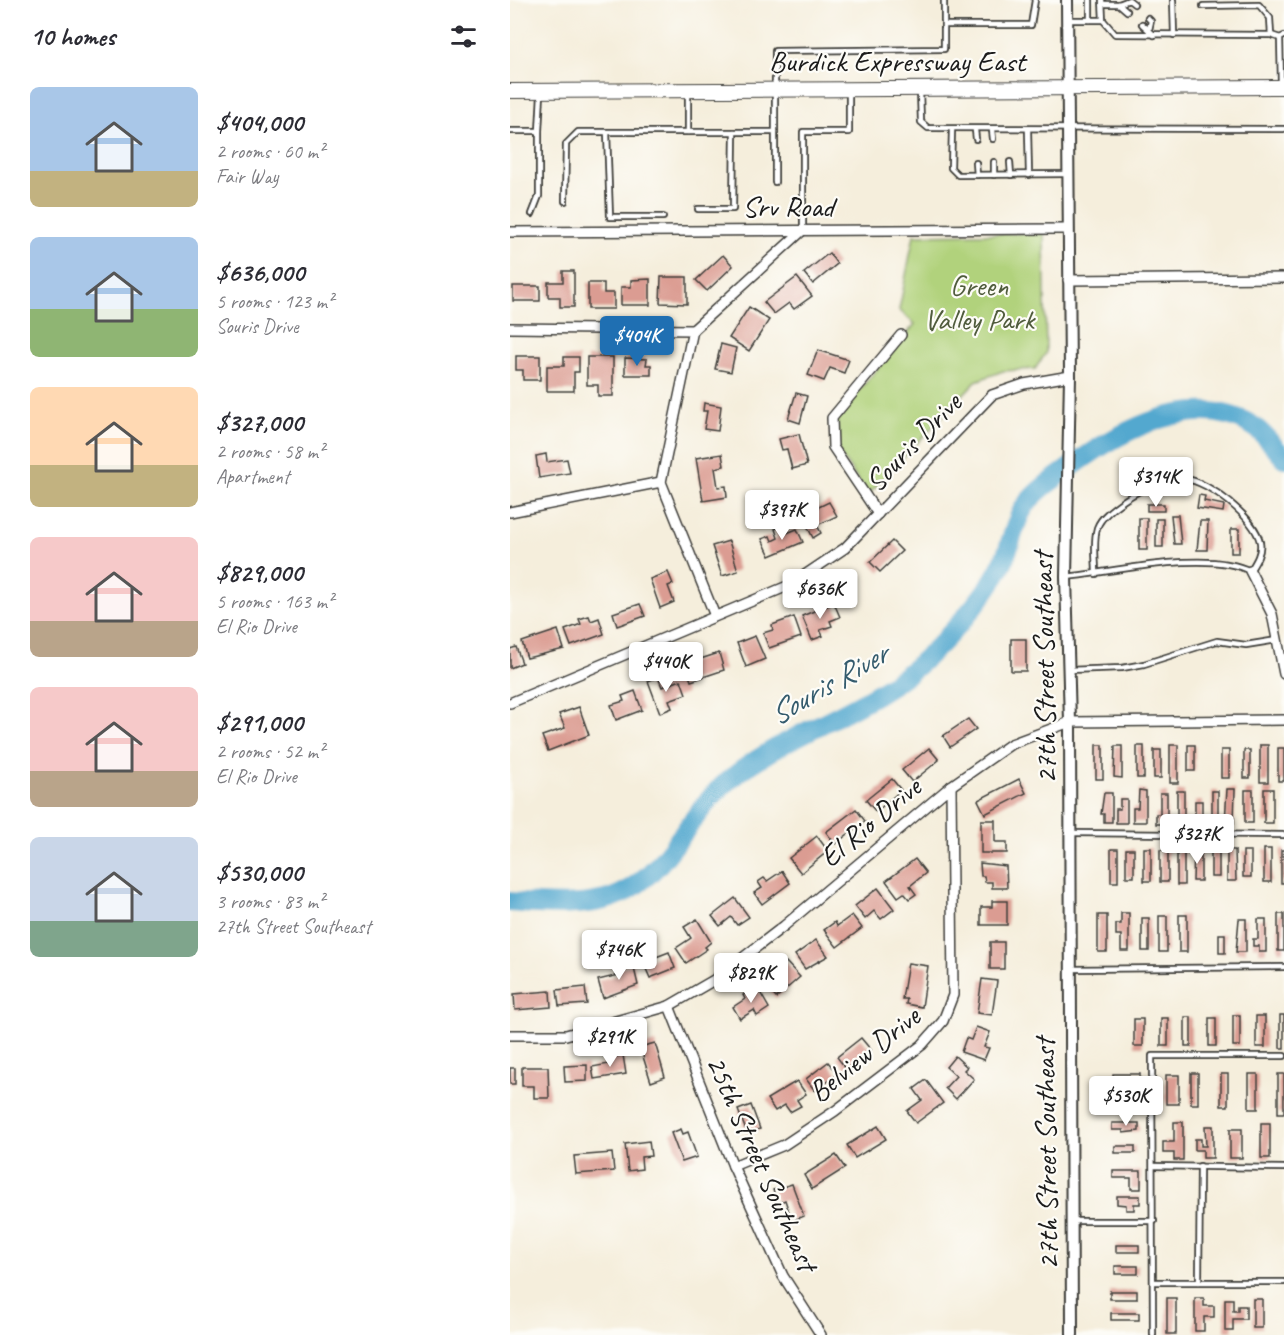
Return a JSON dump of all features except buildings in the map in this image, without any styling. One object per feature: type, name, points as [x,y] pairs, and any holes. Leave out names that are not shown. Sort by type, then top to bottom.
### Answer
[{"type":"main road","name":"Burdick Expressway East","points":[[510,91],[1282,87]]},
{"type":"street","name":"27th Street Southeast","points":[[1067,0],[1067,229],[1070,376],[1066,578],[1070,722],[1068,969],[1072,1335]]},
{"type":"street","name":"Srv Road","points":[[510,231],[1067,229]]},
{"type":"street","points":[[715,616],[661,482],[693,330],[803,230]]},
{"type":"street","points":[[1068,280],[1284,278]]},
{"type":"street","points":[[510,328],[693,330]]},
{"type":"street","points":[[878,514],[833,447],[832,418],[901,335]]},
{"type":"street","name":"Souris Drive","points":[[510,703],[790,585],[845,548],[992,395],[1024,384],[1070,376]]},
{"type":"street","points":[[510,512],[661,482]]},
{"type":"street","points":[[1250,571],[1272,614],[1284,674]]},
{"type":"street","name":"El Rio Drive","points":[[510,1035],[566,1035],[669,1006],[714,980],[784,926],[951,786],[1011,744],[1070,722],[1284,720]]},
{"type":"street","name":"Belview Drive","points":[[733,1166],[784,1145],[835,1111],[922,1045],[944,1021],[953,995],[951,786]]},
{"type":"street","name":"25th Street Southeast","points":[[669,1006],[733,1166],[783,1276],[821,1335]]},
{"type":"lane","points":[[775,182],[775,51],[944,50],[944,0]]},
{"type":"lane","points":[[944,25],[1031,25],[1035,0]]},
{"type":"lane","points":[[1090,0],[1090,20]]},
{"type":"lane","points":[[1134,4],[1130,0],[1119,4],[1102,2],[1102,20],[1115,34],[1282,37],[1282,87]]},
{"type":"lane","points":[[1173,0],[1174,35]]},
{"type":"lane","points":[[1203,6],[1259,3],[1270,18],[1270,35]]},
{"type":"lane","points":[[1119,4],[1127,11]]},
{"type":"lane","points":[[1148,18],[1151,21],[1149,30]]},
{"type":"lane","points":[[1067,20],[1102,20]]},
{"type":"lane","points":[[1142,24],[1154,35]]},
{"type":"lane","points":[[920,88],[921,122],[928,128],[952,130],[1284,129]]},
{"type":"lane","points":[[803,230],[803,132],[849,132],[849,89]]},
{"type":"lane","points":[[688,90],[688,132]]},
{"type":"lane","points":[[532,214],[539,196],[541,91]]},
{"type":"lane","points":[[952,130],[951,168],[958,175],[1067,174]]},
{"type":"lane","points":[[975,130],[975,139]]},
{"type":"lane","points":[[992,130],[993,139]]},
{"type":"lane","points":[[1009,130],[1009,139]]},
{"type":"lane","points":[[1028,130],[1029,175]]},
{"type":"lane","points":[[510,131],[539,131]]},
{"type":"lane","points":[[565,201],[566,144],[578,132],[775,132]]},
{"type":"lane","points":[[607,132],[610,217],[663,217]]},
{"type":"lane","points":[[698,209],[733,209],[734,132]]},
{"type":"lane","points":[[994,162],[994,175]]},
{"type":"lane","points":[[1010,162],[1011,175]]},
{"type":"lane","points":[[976,163],[977,175]]},
{"type":"lane","points":[[1066,578],[1210,561],[1237,565],[1250,571],[1258,556],[1260,542],[1254,531],[1217,491],[1187,479],[1153,484],[1106,515],[1098,526],[1096,574]]},
{"type":"lane","points":[[1068,670],[1122,668],[1144,664],[1217,641],[1246,645],[1277,640]]},
{"type":"lane","points":[[1069,833],[1284,835]]},
{"type":"lane","points":[[1068,969],[1284,967]]},
{"type":"lane","points":[[1153,1335],[1152,1056],[1284,1056]]},
{"type":"lane","points":[[1153,1166],[1284,1168]]},
{"type":"lane","points":[[1199,1282],[1200,1166]]},
{"type":"lane","points":[[1071,1221],[1154,1221]]},
{"type":"lane","points":[[1154,1282],[1284,1282]]},
{"type":"green space","name":"Green Valley Park","points":[[1044,233],[1046,353],[1035,369],[1003,371],[976,381],[868,495],[836,448],[835,419],[915,324],[899,310],[914,235]]},
{"type":"waterway","name":"Souris River","points":[[510,902],[568,905],[597,902],[623,893],[639,883],[664,858],[708,801],[743,769],[769,752],[878,694],[926,658],[967,615],[994,578],[1004,559],[1021,513],[1030,500],[1054,479],[1114,439],[1159,419],[1183,413],[1207,412],[1231,416],[1253,426],[1284,458]]}]
